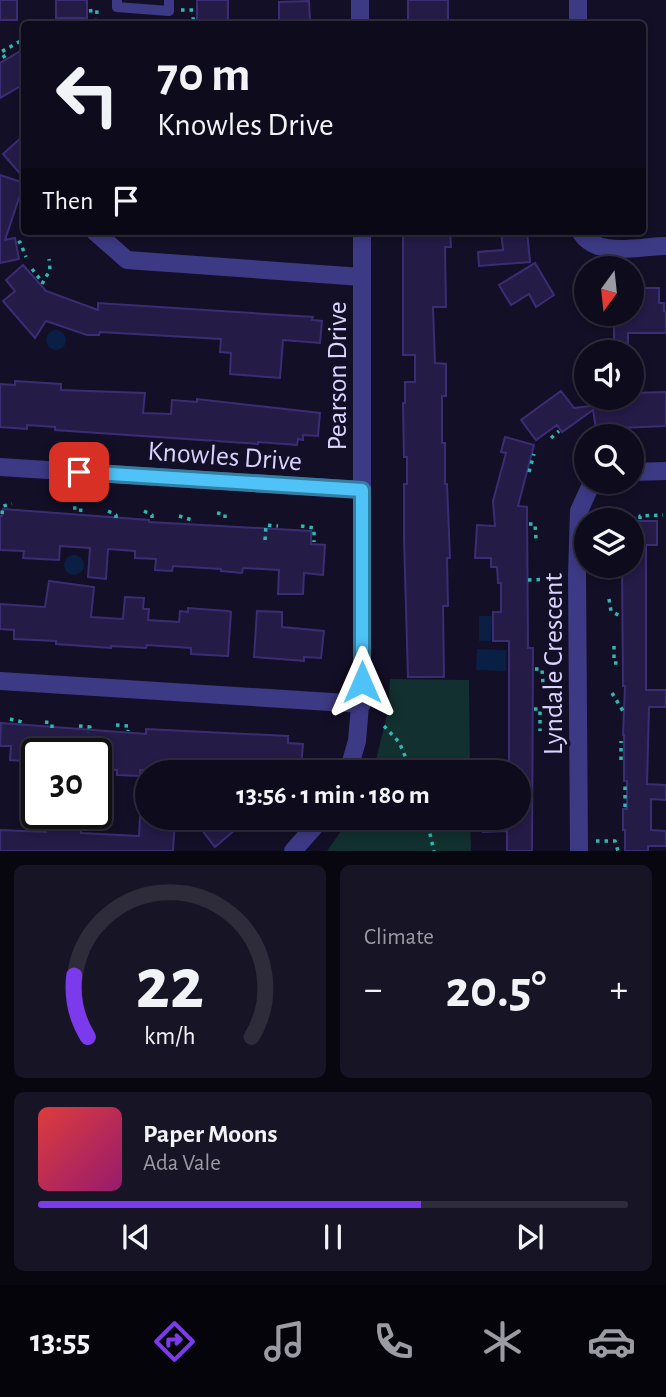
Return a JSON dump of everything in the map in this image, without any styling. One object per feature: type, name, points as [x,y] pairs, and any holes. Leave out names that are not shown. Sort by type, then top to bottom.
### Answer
[{"type":"street","points":[[360,0],[360,21]]},
{"type":"street","points":[[578,0],[578,21]]},
{"type":"street","points":[[99,235],[127,260],[362,277]]},
{"type":"street","name":"Pearson Drive","points":[[351,760],[362,704],[362,235]]},
{"type":"street","points":[[583,235],[588,241],[602,248],[666,246]]},
{"type":"street","name":"Knowles Drive","points":[[0,467],[362,490]]},
{"type":"street","points":[[644,472],[666,471]]},
{"type":"street","name":"Lyndale Crescent","points":[[586,846],[577,574],[579,511],[587,494]]},
{"type":"street","points":[[0,681],[362,704]]},
{"type":"street","points":[[293,851],[312,830]]},
{"type":"lane","points":[[117,0],[117,6],[169,11],[169,0]]},
{"type":"path","points":[[89,11],[97,10],[96,21]]},
{"type":"path","points":[[188,10],[188,19],[196,19]]},
{"type":"path","points":[[5,58],[1,52],[21,41]]},
{"type":"path","points":[[17,43],[20,49]]},
{"type":"path","points":[[18,243],[20,242],[26,257]]},
{"type":"path","points":[[32,269],[42,283],[50,270],[49,259]]},
{"type":"path","points":[[551,438],[559,431]]},
{"type":"path","points":[[529,472],[534,454]]},
{"type":"path","points":[[2,514],[3,506],[12,504]]},
{"type":"path","points":[[73,508],[80,508],[80,516]]},
{"type":"path","points":[[108,511],[116,515],[116,520]]},
{"type":"path","points":[[144,511],[152,515],[152,522]]},
{"type":"path","points":[[217,513],[225,513],[225,523]]},
{"type":"path","points":[[644,516],[663,515]]},
{"type":"path","points":[[179,516],[192,520],[193,523]]},
{"type":"path","points":[[529,524],[536,524],[536,540]]},
{"type":"path","points":[[265,540],[266,525],[278,526]]},
{"type":"path","points":[[302,526],[314,528],[314,542]]},
{"type":"path","points":[[528,580],[553,579],[552,587]]},
{"type":"path","points":[[609,600],[611,611],[620,616]]},
{"type":"path","points":[[614,646],[614,663],[620,663]]},
{"type":"path","points":[[535,668],[542,669],[543,684]]},
{"type":"path","points":[[612,693],[623,711]]},
{"type":"path","points":[[534,709],[540,709],[540,731]]},
{"type":"path","points":[[10,719],[26,723]]},
{"type":"path","points":[[44,722],[53,725],[52,732]]},
{"type":"path","points":[[116,725],[129,726],[128,731]]},
{"type":"path","points":[[79,726],[90,727],[89,733]]},
{"type":"path","points":[[384,726],[399,742],[407,760]]},
{"type":"path","points":[[621,741],[621,760]]},
{"type":"path","points":[[625,786],[625,807]]},
{"type":"path","points":[[429,830],[434,851]]},
{"type":"path","points":[[586,846],[615,841],[618,851]]},
{"type":"green space","points":[[390,679],[469,680],[470,760],[376,760],[388,711]]},
{"type":"green space","points":[[342,830],[470,830],[471,851],[327,851]]},
{"type":"water","points":[[56,330],[63,333],[66,340],[63,347],[56,350],[49,347],[46,340],[49,333]]},
{"type":"water","points":[[74,555],[81,558],[84,565],[81,572],[74,575],[67,572],[64,565],[67,558]]},
{"type":"water","points":[[479,616],[492,616],[491,641],[479,641]]},
{"type":"water","points":[[477,649],[506,650],[506,671],[476,670]]},
{"type":"building","points":[[0,0],[17,0],[17,20],[0,20]]},
{"type":"building","points":[[56,0],[87,0],[87,18],[56,18]]},
{"type":"building","points":[[197,0],[228,0],[228,21],[197,21]]},
{"type":"building","points":[[408,0],[448,0],[448,21],[408,21]]},
{"type":"building","points":[[309,1],[310,20],[279,21],[279,2]]},
{"type":"building","points":[[21,51],[21,86],[0,98],[0,63]]},
{"type":"building","points":[[21,138],[21,175],[3,154]]},
{"type":"building","points":[[0,175],[21,182],[21,192],[5,240],[15,238],[19,259],[0,263]]},
{"type":"building","points":[[403,235],[450,235],[451,247],[445,247],[446,307],[433,307],[435,363],[446,364],[446,396],[442,396],[442,443],[445,443],[450,558],[447,558],[448,606],[443,606],[444,677],[408,677],[404,539],[407,457],[404,457],[403,403],[405,382],[415,382],[415,355],[403,355]]},
{"type":"building","points":[[501,235],[527,235],[530,262],[479,266],[478,252],[503,250]]},
{"type":"building","points":[[535,263],[554,295],[536,307],[529,294],[511,305],[499,285]]},
{"type":"building","points":[[23,265],[46,291],[98,310],[98,303],[313,317],[312,320],[322,321],[320,343],[283,340],[280,378],[230,374],[231,353],[220,352],[221,339],[100,332],[99,335],[87,335],[46,321],[35,338],[3,301],[15,291],[6,280]]},
{"type":"building","points":[[644,288],[659,288],[659,303],[664,303],[666,311],[666,333],[628,333],[628,340],[614,340],[614,326],[644,326]]},
{"type":"building","points":[[15,381],[61,384],[61,390],[145,393],[143,413],[171,414],[172,400],[197,402],[197,399],[320,413],[318,436],[303,435],[303,440],[298,439],[297,445],[258,444],[55,430],[55,427],[27,425],[27,429],[0,427],[0,384],[15,385]]},
{"type":"building","points":[[561,391],[574,410],[593,410],[562,432],[557,425],[536,440],[521,420]]},
{"type":"building","points":[[666,392],[666,426],[595,424],[593,410],[644,410],[644,393]]},
{"type":"building","points":[[505,437],[534,445],[518,506],[527,507],[528,648],[533,648],[532,851],[507,851],[507,831],[483,832],[483,830],[531,830],[531,760],[509,760],[509,641],[493,641],[493,612],[501,612],[501,583],[498,583],[497,567],[491,567],[491,558],[475,558],[477,525],[495,526],[493,501],[506,453],[501,452]]},
{"type":"building","points":[[3,509],[149,522],[311,531],[311,544],[325,545],[323,575],[304,573],[303,594],[278,594],[279,570],[243,568],[242,573],[173,566],[172,571],[155,570],[156,559],[135,558],[135,551],[108,549],[106,579],[88,577],[90,548],[60,546],[59,560],[23,558],[24,551],[0,550],[0,516]]},
{"type":"building","points":[[644,521],[657,521],[657,545],[646,545],[646,690],[666,690],[666,707],[649,707],[647,784],[666,785],[666,800],[651,799],[651,830],[666,831],[666,846],[648,846],[648,851],[625,851],[623,809],[627,809],[627,781],[624,781],[622,578],[644,578]]},
{"type":"building","points":[[49,581],[94,587],[91,617],[123,619],[125,597],[144,598],[143,609],[149,609],[148,620],[179,622],[180,611],[188,612],[188,608],[231,612],[228,656],[191,654],[191,648],[147,645],[146,648],[111,648],[56,644],[56,641],[14,639],[14,630],[0,629],[0,604],[45,607]]},
{"type":"building","points":[[257,611],[282,612],[282,627],[324,631],[321,658],[304,657],[304,661],[254,657]]},
{"type":"building","points":[[1,723],[146,734],[146,729],[288,736],[288,743],[303,744],[302,760],[135,760],[135,776],[117,775],[117,770],[112,770],[112,738],[21,738],[21,761],[10,760],[11,746],[0,746]]},
{"type":"building","points":[[46,829],[81,829],[81,833],[139,836],[139,830],[174,830],[173,851],[0,851],[0,830],[46,832]]},
{"type":"building","points":[[202,830],[235,830],[215,847]]},
{"type":"route","points":[[79,472],[362,490],[362,682]]}]
